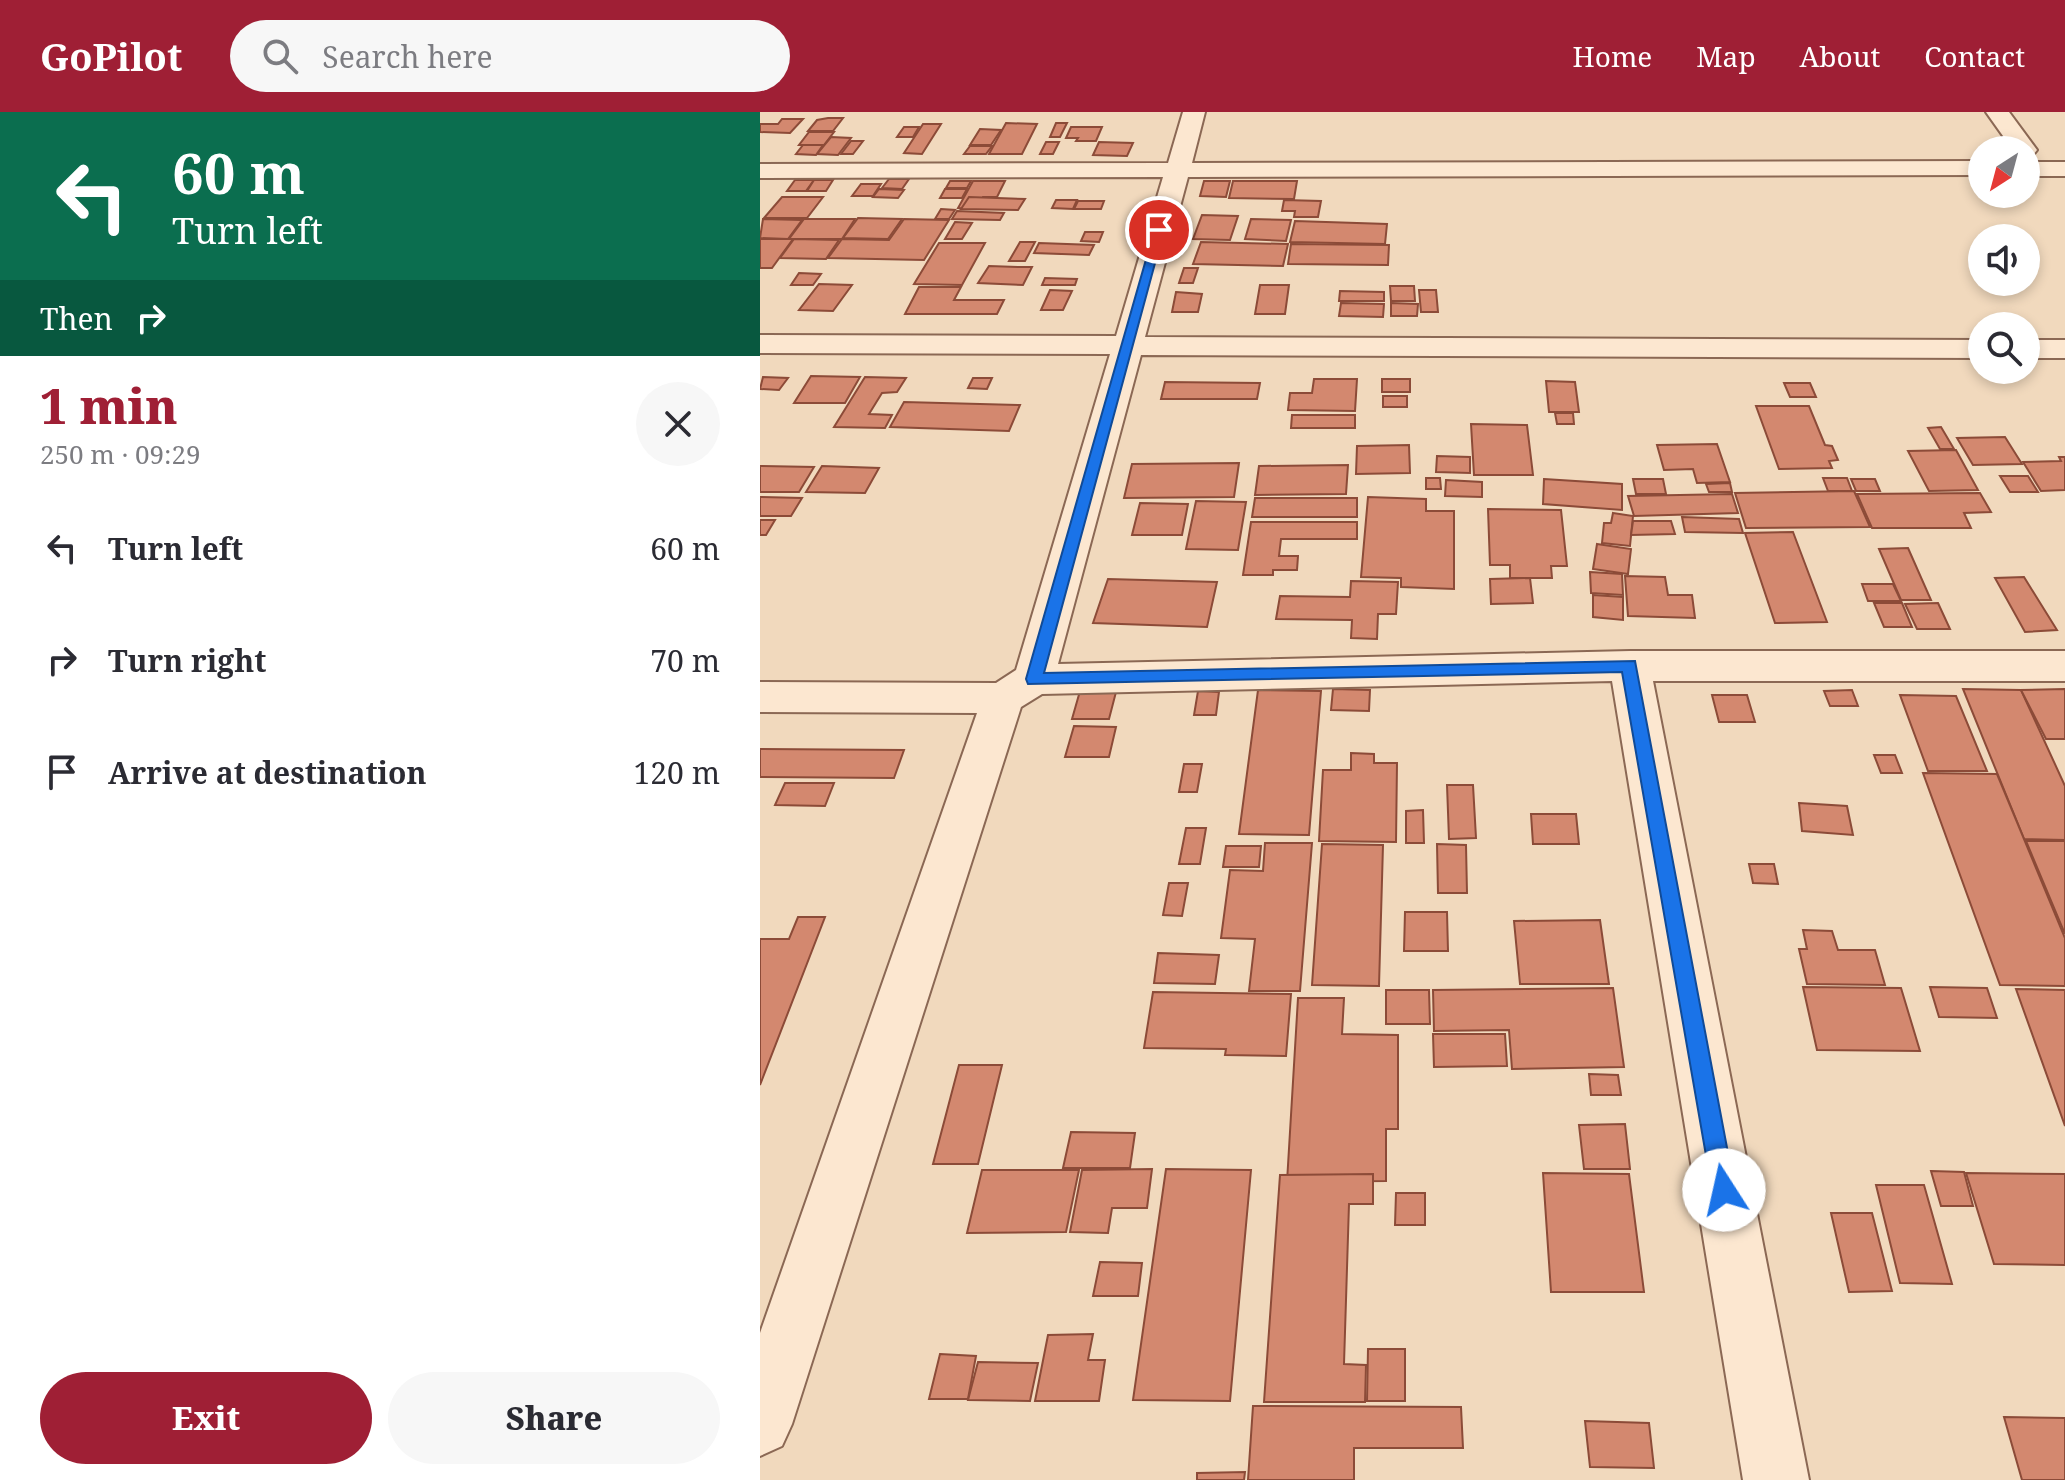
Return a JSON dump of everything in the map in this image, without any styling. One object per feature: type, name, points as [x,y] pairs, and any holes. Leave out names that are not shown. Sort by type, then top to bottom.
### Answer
[{"type":"street","points":[[760,1424],[1019,689],[1194,112]]},
{"type":"street","points":[[1997,112],[2013,136]]},
{"type":"street","points":[[2040,163],[2065,169]]},
{"type":"street","points":[[760,171],[1968,168]]},
{"type":"street","points":[[760,344],[1968,349]]},
{"type":"street","points":[[2040,349],[2065,349]]},
{"type":"street","points":[[1630,666],[1776,1480]]},
{"type":"street","points":[[760,697],[1630,666],[2065,666]]},
{"type":"building","points":[[843,118],[833,131],[808,131],[817,120]]},
{"type":"building","points":[[782,119],[803,119],[790,133],[760,132],[760,124],[778,124]]},
{"type":"building","points":[[1006,123],[1037,124],[1022,154],[989,154]]},
{"type":"building","points":[[1056,123],[1067,123],[1060,137],[1050,137]]},
{"type":"building","points":[[923,124],[941,124],[922,154],[904,153]]},
{"type":"building","points":[[904,127],[919,127],[913,137],[897,137]]},
{"type":"building","points":[[1071,127],[1102,127],[1096,141],[1076,141],[1078,138],[1066,138]]},
{"type":"building","points":[[980,129],[1001,130],[991,145],[970,145]]},
{"type":"building","points":[[809,132],[834,132],[824,145],[799,145]]},
{"type":"building","points":[[831,137],[851,138],[838,155],[817,154]]},
{"type":"building","points":[[851,141],[863,141],[853,154],[841,154]]},
{"type":"building","points":[[1046,142],[1059,142],[1053,154],[1040,154]]},
{"type":"building","points":[[1099,142],[1133,143],[1127,156],[1093,155]]},
{"type":"building","points":[[803,145],[823,145],[816,155],[796,154]]},
{"type":"building","points":[[970,146],[992,146],[986,154],[964,154]]},
{"type":"building","points":[[889,179],[909,179],[902,189],[882,188]]},
{"type":"building","points":[[795,180],[814,180],[806,191],[787,191]]},
{"type":"building","points":[[814,180],[833,180],[826,191],[807,191]]},
{"type":"building","points":[[950,181],[971,181],[967,188],[946,188]]},
{"type":"building","points":[[973,181],[1005,181],[997,197],[983,197],[977,209],[958,208]]},
{"type":"building","points":[[1204,181],[1230,181],[1226,197],[1200,196]]},
{"type":"building","points":[[1233,181],[1297,181],[1294,199],[1229,198]]},
{"type":"building","points":[[861,184],[881,184],[873,196],[852,196]]},
{"type":"building","points":[[879,189],[904,190],[898,198],[873,197]]},
{"type":"building","points":[[945,189],[967,189],[962,198],[940,198]]},
{"type":"building","points":[[782,197],[823,197],[807,218],[764,218]]},
{"type":"building","points":[[969,197],[1025,199],[1018,210],[961,209]]},
{"type":"building","points":[[1056,200],[1077,200],[1073,209],[1052,208]]},
{"type":"building","points":[[1284,200],[1321,201],[1318,217],[1294,217],[1295,211],[1282,211]]},
{"type":"building","points":[[1078,201],[1104,201],[1101,209],[1074,209]]},
{"type":"building","points":[[941,209],[955,210],[949,219],[935,219]]},
{"type":"building","points":[[957,211],[1004,213],[1000,220],[952,219]]},
{"type":"building","points":[[1202,215],[1238,216],[1230,240],[1193,239]]},
{"type":"building","points":[[858,218],[902,219],[888,239],[843,238]]},
{"type":"building","points":[[763,219],[802,220],[788,239],[760,238]]},
{"type":"building","points":[[804,219],[855,219],[842,239],[789,239]]},
{"type":"building","points":[[904,219],[949,220],[924,260],[828,258],[842,239],[889,240]]},
{"type":"building","points":[[1251,219],[1291,220],[1286,241],[1245,239]]},
{"type":"building","points":[[1295,221],[1387,224],[1385,244],[1290,242]]},
{"type":"building","points":[[955,222],[972,223],[962,239],[945,239]]},
{"type":"building","points":[[1085,232],[1103,232],[1099,242],[1081,241]]},
{"type":"building","points":[[760,239],[793,239],[772,268],[760,268]]},
{"type":"building","points":[[794,239],[839,240],[826,259],[780,258]]},
{"type":"building","points":[[1020,242],[1035,242],[1025,261],[1009,261]]},
{"type":"building","points":[[1201,242],[1288,244],[1283,266],[1193,264]]},
{"type":"building","points":[[939,243],[985,243],[962,285],[914,284]]},
{"type":"building","points":[[1039,243],[1094,245],[1089,255],[1034,253]]},
{"type":"building","points":[[1291,244],[1389,245],[1388,265],[1288,264]]},
{"type":"building","points":[[989,266],[1032,267],[1023,285],[978,283]]},
{"type":"building","points":[[1184,268],[1198,268],[1193,283],[1179,283]]},
{"type":"building","points":[[799,273],[821,274],[813,285],[791,285]]},
{"type":"building","points":[[1045,278],[1077,279],[1075,285],[1042,285]]},
{"type":"building","points":[[819,284],[852,285],[833,311],[799,310]]},
{"type":"building","points":[[1260,285],[1289,285],[1285,314],[1255,314]]},
{"type":"building","points":[[1390,286],[1414,286],[1415,301],[1391,301]]},
{"type":"building","points":[[919,287],[961,287],[954,300],[1004,300],[997,314],[905,314]]},
{"type":"building","points":[[1050,290],[1072,291],[1063,310],[1041,310]]},
{"type":"building","points":[[1419,290],[1436,290],[1438,312],[1421,312]]},
{"type":"building","points":[[1340,291],[1384,292],[1384,301],[1339,301]]},
{"type":"building","points":[[1176,292],[1202,294],[1198,312],[1172,312]]},
{"type":"building","points":[[1341,303],[1384,304],[1383,317],[1339,316]]},
{"type":"building","points":[[1391,303],[1418,304],[1417,316],[1391,316]]},
{"type":"building","points":[[811,376],[860,377],[845,403],[794,403]]},
{"type":"building","points":[[763,377],[788,378],[779,390],[760,389]]},
{"type":"building","points":[[865,377],[906,378],[897,392],[882,393],[869,414],[892,415],[885,428],[834,427]]},
{"type":"building","points":[[973,378],[992,378],[987,389],[968,388]]},
{"type":"building","points":[[1314,379],[1357,379],[1355,411],[1288,410],[1290,393],[1312,393]]},
{"type":"building","points":[[1382,379],[1410,379],[1410,392],[1382,392]]},
{"type":"building","points":[[1546,381],[1575,382],[1579,412],[1549,412]]},
{"type":"building","points":[[1165,382],[1260,383],[1257,399],[1161,399]]},
{"type":"building","points":[[1784,383],[1810,383],[1816,397],[1790,397]]},
{"type":"building","points":[[1383,396],[1407,396],[1407,407],[1383,407]]},
{"type":"building","points":[[904,402],[1020,405],[1009,431],[890,427]]},
{"type":"building","points":[[1756,406],[1809,406],[1825,445],[1832,446],[1838,460],[1829,461],[1832,468],[1779,469]]},
{"type":"building","points":[[1555,413],[1573,413],[1574,424],[1557,424]]},
{"type":"building","points":[[1292,415],[1355,415],[1355,428],[1291,428]]},
{"type":"building","points":[[1471,424],[1527,425],[1533,475],[1474,475]]},
{"type":"building","points":[[1941,427],[1954,449],[1940,449],[1928,428]]},
{"type":"building","points":[[2005,437],[2022,464],[1973,465],[1957,438]]},
{"type":"building","points":[[1717,444],[1730,482],[1697,483],[1693,469],[1664,470],[1657,445]]},
{"type":"building","points":[[1409,445],[1410,473],[1356,474],[1357,446]]},
{"type":"building","points":[[1956,450],[1978,490],[1929,491],[1908,451]]},
{"type":"building","points":[[1437,456],[1470,457],[1470,473],[1436,472]]},
{"type":"building","points":[[2059,457],[2065,457],[2065,490],[2041,491],[2023,462],[2061,461]]},
{"type":"building","points":[[1239,463],[1234,497],[1124,498],[1132,464]]},
{"type":"building","points":[[1348,465],[1346,494],[1255,495],[1259,466]]},
{"type":"building","points":[[760,466],[814,467],[799,492],[760,492]]},
{"type":"building","points":[[822,466],[879,468],[865,493],[806,492]]},
{"type":"building","points":[[2000,476],[2028,476],[2038,492],[2010,492]]},
{"type":"building","points":[[1426,478],[1440,478],[1441,489],[1426,489]]},
{"type":"building","points":[[1823,478],[1847,478],[1852,491],[1828,491]]},
{"type":"building","points":[[1544,479],[1622,484],[1622,510],[1543,504]]},
{"type":"building","points":[[1633,479],[1663,479],[1666,494],[1636,494]]},
{"type":"building","points":[[1851,479],[1875,479],[1880,491],[1856,491]]},
{"type":"building","points":[[1446,480],[1482,482],[1482,497],[1445,496]]},
{"type":"building","points":[[1730,483],[1732,492],[1709,492],[1706,484]]},
{"type":"building","points":[[1854,491],[1870,527],[1746,528],[1735,493]]},
{"type":"building","points":[[1980,493],[1991,512],[1964,513],[1971,528],[1872,528],[1857,494]]},
{"type":"building","points":[[1732,494],[1738,513],[1634,516],[1628,496]]},
{"type":"building","points":[[760,497],[802,498],[791,516],[760,516]]},
{"type":"building","points":[[1368,497],[1426,499],[1426,511],[1454,511],[1454,589],[1401,587],[1401,578],[1361,577]]},
{"type":"building","points":[[1255,498],[1357,498],[1357,517],[1252,517]]},
{"type":"building","points":[[1196,501],[1246,502],[1238,550],[1186,549]]},
{"type":"building","points":[[1140,503],[1188,504],[1182,535],[1132,535]]},
{"type":"building","points":[[1488,509],[1561,510],[1567,566],[1551,566],[1552,578],[1510,578],[1510,565],[1490,565]]},
{"type":"building","points":[[1613,513],[1633,516],[1630,546],[1602,543],[1604,523],[1611,523]]},
{"type":"building","points":[[1682,517],[1739,519],[1743,533],[1685,532]]},
{"type":"building","points":[[760,520],[775,520],[766,535],[760,535]]},
{"type":"building","points":[[1633,521],[1671,521],[1675,534],[1631,535]]},
{"type":"building","points":[[1251,522],[1357,522],[1357,539],[1281,539],[1279,556],[1298,556],[1297,570],[1273,570],[1273,575],[1243,575]]},
{"type":"building","points":[[1793,532],[1827,622],[1775,623],[1745,533]]},
{"type":"building","points":[[1597,544],[1631,549],[1628,574],[1593,569]]},
{"type":"building","points":[[1908,548],[1931,600],[1901,600],[1879,549]]},
{"type":"building","points":[[1590,572],[1622,574],[1623,595],[1591,593]]},
{"type":"building","points":[[1625,576],[1665,577],[1668,595],[1692,595],[1695,618],[1628,616]]},
{"type":"building","points":[[2024,577],[2057,630],[2025,632],[1995,578]]},
{"type":"building","points":[[1530,578],[1533,603],[1491,604],[1490,579]]},
{"type":"building","points":[[1108,579],[1217,582],[1207,627],[1093,623]]},
{"type":"building","points":[[1351,581],[1398,582],[1396,614],[1378,614],[1377,639],[1351,638],[1352,620],[1276,619],[1280,596],[1350,597]]},
{"type":"building","points":[[1862,584],[1893,584],[1901,601],[1868,601]]},
{"type":"building","points":[[1593,595],[1623,597],[1623,620],[1593,617]]},
{"type":"building","points":[[1874,603],[1902,603],[1912,627],[1884,627]]},
{"type":"building","points":[[1938,603],[1950,629],[1917,629],[1905,604]]},
{"type":"building","points":[[1333,689],[1370,690],[1369,711],[1331,710]]},
{"type":"building","points":[[1963,689],[2021,690],[2065,786],[2065,840],[2024,839]]},
{"type":"building","points":[[2065,689],[2065,739],[2046,739],[2021,690]]},
{"type":"building","points":[[1258,690],[1321,691],[1309,835],[1239,834]]},
{"type":"building","points":[[1852,690],[1858,706],[1830,706],[1824,691]]},
{"type":"building","points":[[1080,691],[1116,692],[1109,719],[1072,719]]},
{"type":"building","points":[[1198,691],[1219,692],[1216,715],[1194,715]]},
{"type":"building","points":[[1712,695],[1747,695],[1755,722],[1719,722]]},
{"type":"building","points":[[1900,695],[1956,696],[1987,771],[1928,771]]},
{"type":"building","points":[[1074,726],[1116,727],[1109,757],[1065,757]]},
{"type":"building","points":[[760,749],[904,750],[894,778],[760,777]]},
{"type":"building","points":[[1351,753],[1374,754],[1374,763],[1397,763],[1396,842],[1319,841],[1323,770],[1351,770]]},
{"type":"building","points":[[1874,755],[1895,755],[1902,773],[1881,773]]},
{"type":"building","points":[[1184,764],[1202,764],[1197,792],[1179,792]]},
{"type":"building","points":[[1923,773],[1997,774],[2065,938],[2065,986],[2000,985]]},
{"type":"building","points":[[785,783],[834,783],[825,806],[775,805]]},
{"type":"building","points":[[1447,785],[1473,785],[1476,838],[1449,839]]},
{"type":"building","points":[[1799,803],[1847,806],[1853,835],[1802,831]]},
{"type":"building","points":[[1423,810],[1424,843],[1406,843],[1406,811]]},
{"type":"building","points":[[1531,814],[1576,814],[1579,844],[1533,844]]},
{"type":"building","points":[[1186,828],[1206,828],[1200,864],[1179,864]]},
{"type":"building","points":[[2026,841],[2065,841],[2065,934]]},
{"type":"building","points":[[1265,843],[1312,843],[1300,991],[1249,991],[1255,939],[1221,938],[1230,870],[1263,871]]},
{"type":"building","points":[[1322,844],[1383,845],[1379,986],[1312,985]]},
{"type":"building","points":[[1437,844],[1466,845],[1467,893],[1438,893]]},
{"type":"building","points":[[1226,846],[1261,846],[1259,867],[1223,867]]},
{"type":"building","points":[[1749,864],[1774,864],[1778,884],[1753,883]]},
{"type":"building","points":[[1169,883],[1188,883],[1182,916],[1163,915]]},
{"type":"building","points":[[1405,912],[1447,912],[1448,951],[1404,951]]},
{"type":"building","points":[[798,917],[825,917],[760,1085],[760,939],[789,939]]},
{"type":"building","points":[[1600,920],[1609,984],[1520,984],[1514,921]]},
{"type":"building","points":[[1803,930],[1832,931],[1838,950],[1875,950],[1885,985],[1807,984],[1799,949],[1807,949]]},
{"type":"building","points":[[1158,953],[1219,955],[1215,984],[1154,983]]},
{"type":"building","points":[[1803,987],[1901,988],[1920,1051],[1817,1050]]},
{"type":"building","points":[[1930,987],[1987,988],[1997,1018],[1939,1017]]},
{"type":"building","points":[[1613,988],[1624,1067],[1512,1069],[1509,1030],[1434,1031],[1433,990]]},
{"type":"building","points":[[2016,989],[2065,990],[2065,1126]]},
{"type":"building","points":[[1386,990],[1429,990],[1430,1024],[1386,1024]]},
{"type":"building","points":[[1153,992],[1291,994],[1286,1056],[1225,1055],[1226,1049],[1144,1048]]},
{"type":"building","points":[[1298,998],[1344,998],[1342,1034],[1398,1035],[1398,1129],[1386,1129],[1386,1181],[1287,1182]]},
{"type":"building","points":[[1433,1034],[1505,1034],[1507,1066],[1434,1067]]},
{"type":"building","points":[[959,1065],[1002,1065],[978,1164],[933,1164]]},
{"type":"building","points":[[1589,1074],[1618,1075],[1621,1095],[1591,1095]]},
{"type":"building","points":[[1625,1124],[1630,1169],[1584,1169],[1579,1125]]},
{"type":"building","points":[[1071,1132],[1135,1133],[1130,1168],[1063,1168]]},
{"type":"building","points":[[1152,1169],[1147,1208],[1112,1208],[1108,1233],[1070,1232],[1082,1170]]},
{"type":"building","points":[[1166,1169],[1251,1170],[1230,1401],[1133,1400]]},
{"type":"building","points":[[982,1170],[1079,1170],[1066,1232],[967,1233]]},
{"type":"building","points":[[1931,1171],[1964,1172],[1973,1206],[1941,1206]]},
{"type":"building","points":[[1543,1173],[1629,1174],[1644,1292],[1551,1292]]},
{"type":"building","points":[[1966,1173],[2065,1174],[2065,1265],[1994,1264]]},
{"type":"building","points":[[1373,1174],[1373,1204],[1349,1204],[1344,1364],[1366,1365],[1365,1402],[1264,1402],[1280,1175]]},
{"type":"building","points":[[1876,1185],[1924,1185],[1952,1284],[1900,1283]]},
{"type":"building","points":[[1396,1193],[1425,1193],[1425,1225],[1395,1225]]},
{"type":"building","points":[[1831,1213],[1872,1213],[1892,1291],[1849,1292]]},
{"type":"building","points":[[1100,1262],[1142,1263],[1138,1296],[1093,1296]]},
{"type":"building","points":[[1093,1334],[1088,1360],[1105,1360],[1099,1401],[1035,1401],[1048,1335]]},
{"type":"building","points":[[1368,1349],[1405,1349],[1405,1401],[1367,1401]]},
{"type":"building","points":[[940,1354],[976,1356],[968,1399],[929,1399]]},
{"type":"building","points":[[978,1362],[1038,1363],[1030,1401],[968,1400]]},
{"type":"building","points":[[1253,1406],[1461,1407],[1463,1448],[1354,1448],[1354,1480],[1248,1480]]},
{"type":"building","points":[[2004,1417],[2065,1418],[2065,1480],[2022,1480]]},
{"type":"building","points":[[1585,1421],[1649,1423],[1654,1468],[1590,1467]]},
{"type":"building","points":[[1245,1472],[1244,1480],[1197,1480],[1197,1473]]},
{"type":"route","points":[[1159,230],[1034,679],[1630,666],[1724,1190]]}]
